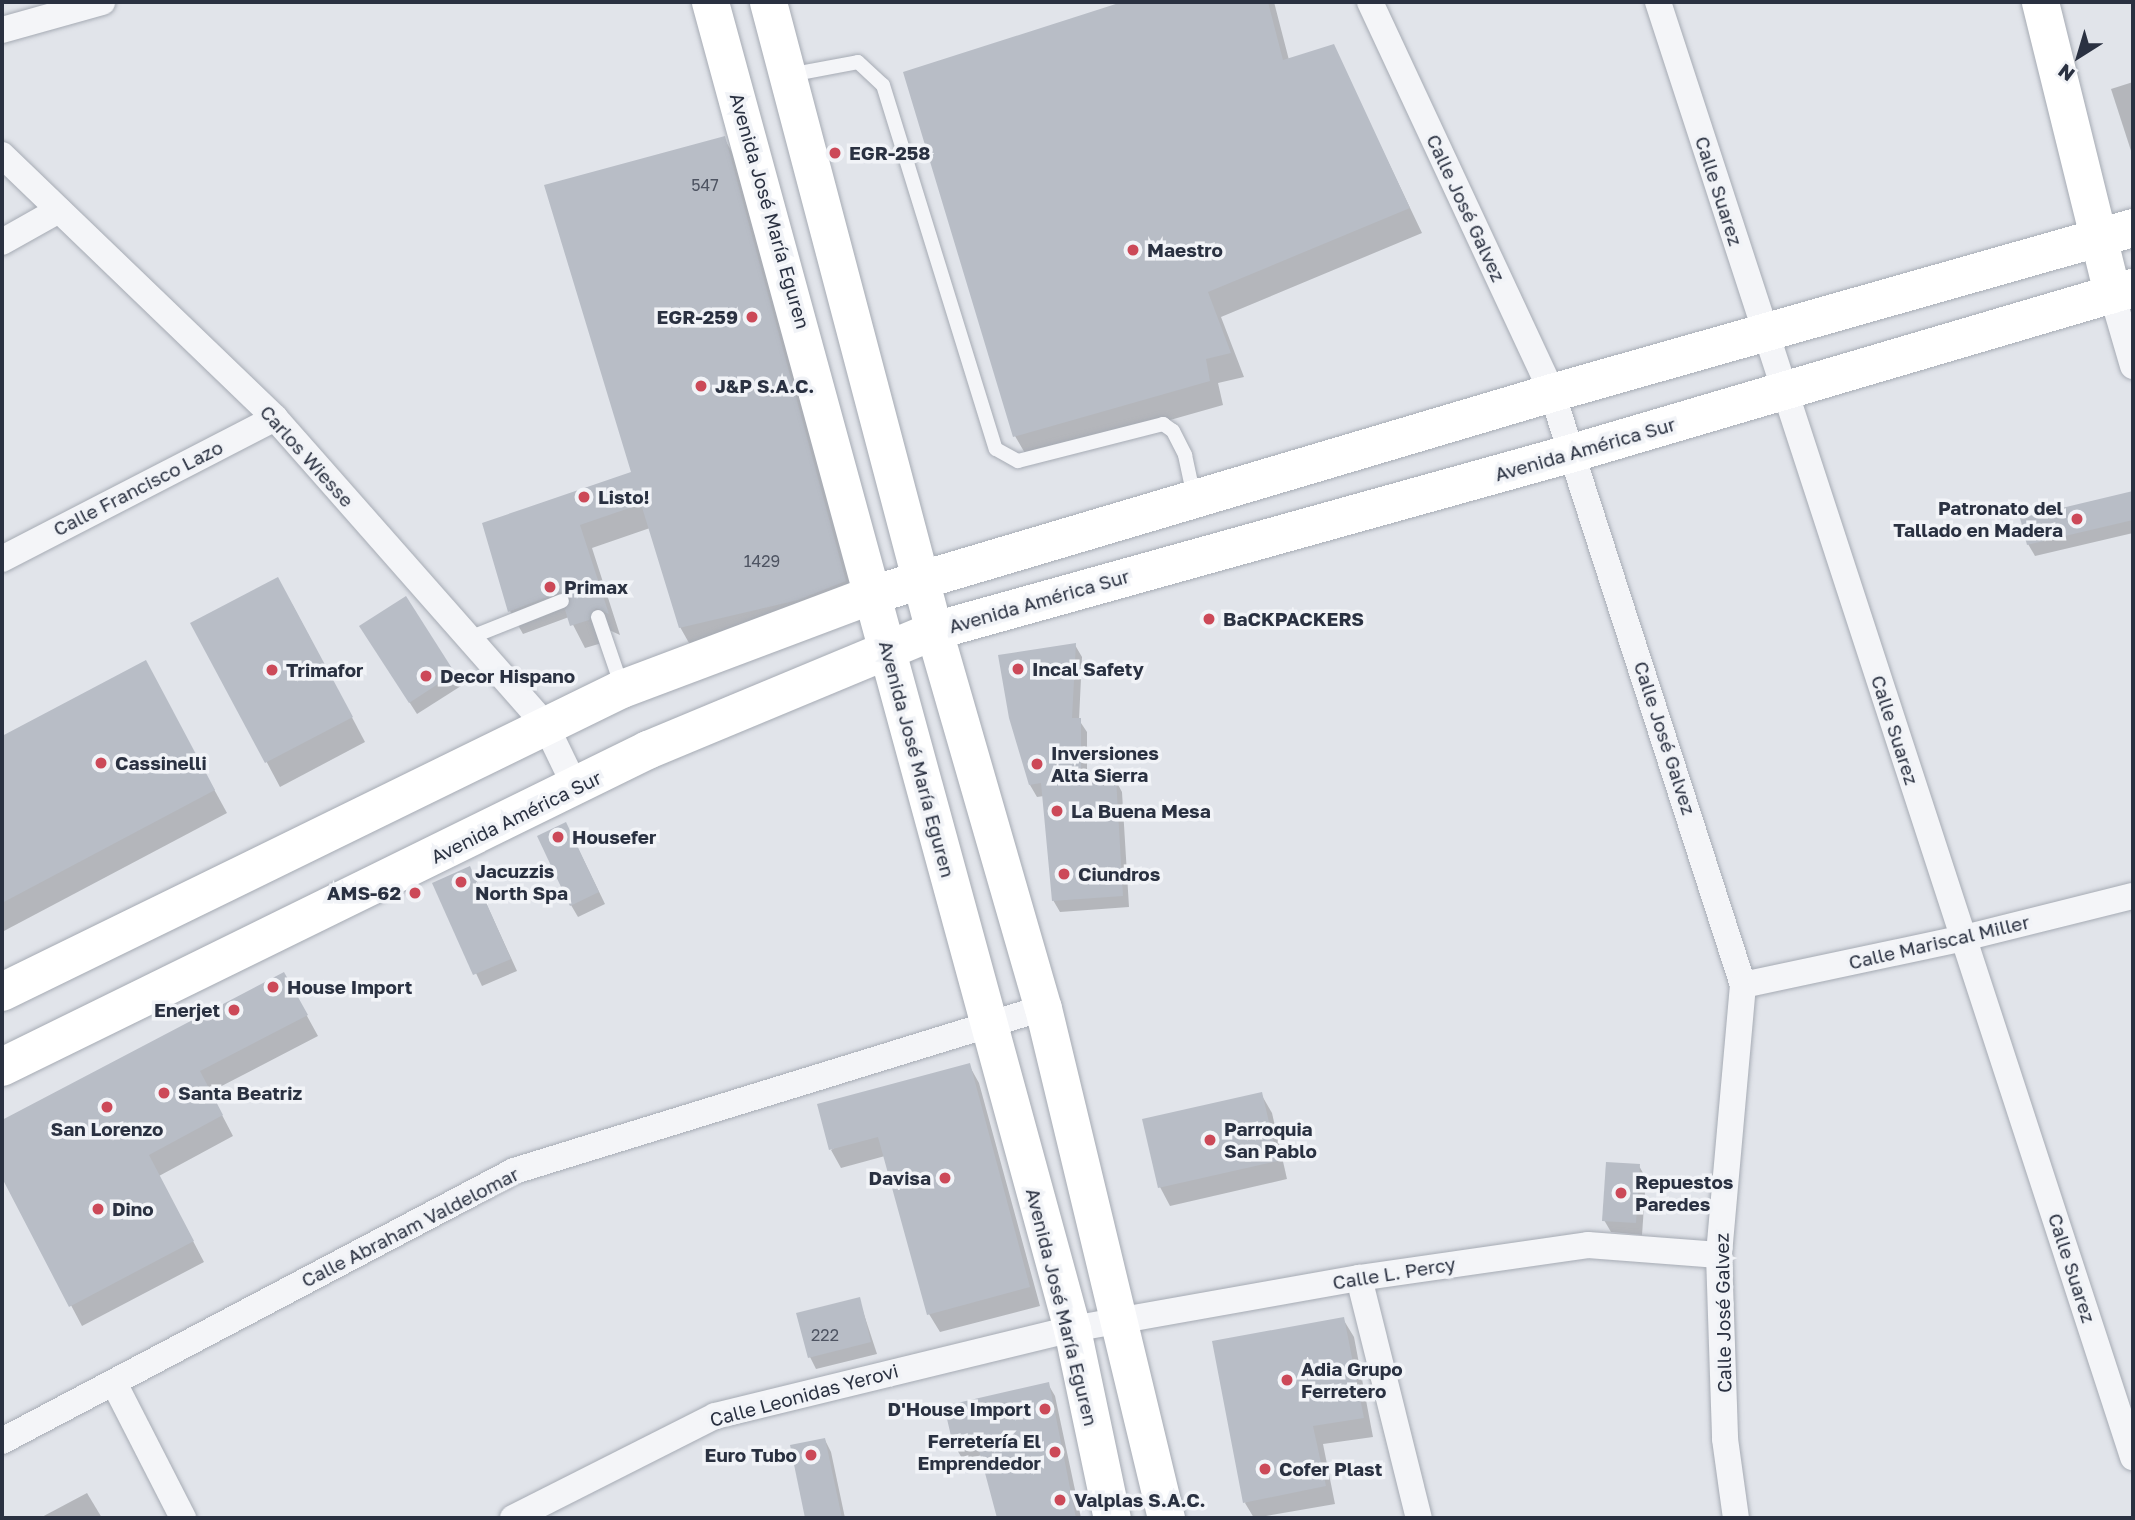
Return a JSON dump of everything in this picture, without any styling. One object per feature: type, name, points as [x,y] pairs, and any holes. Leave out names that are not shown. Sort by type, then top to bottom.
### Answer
[{"type":"main road","name":"Avenida José María Eguren","points":[[710,2],[755,154],[875,594],[987,1022],[1072,1329],[1112,1518]]},
{"type":"main road","points":[[768,2],[807,140],[923,580],[934,631],[1043,1008],[1166,1518]]},
{"type":"main road","points":[[2040,2],[2116,233],[2123,291]]},
{"type":"main road","points":[[755,154],[807,140]]},
{"type":"main road","points":[[2,992],[545,724],[591,707],[622,689],[875,594],[1552,393],[2116,233]]},
{"type":"main road","name":"Avenida América Sur","points":[[2,1067],[576,788],[648,750],[934,631],[1177,561],[1573,453],[2123,291]]},
{"type":"main road","points":[[1177,504],[1177,561]]},
{"type":"main road","points":[[1040,1216],[1092,1204]]},
{"type":"street","points":[[2,30],[102,2]]},
{"type":"street","name":"Calle José Galvez","points":[[1370,2],[1552,393],[1743,985],[1719,1255],[1725,1439],[1735,1518]]},
{"type":"street","name":"Calle Suarez","points":[[1658,2],[1782,391],[2133,1457]]},
{"type":"street","name":"Carlos Wiesse","points":[[2,155],[275,418],[545,724],[576,788]]},
{"type":"street","points":[[2,242],[59,209]]},
{"type":"street","points":[[2123,291],[2133,366]]},
{"type":"street","name":"Calle Francisco Lazo","points":[[2,559],[275,418]]},
{"type":"street","name":"Calle Mariscal Miller","points":[[1743,985],[1964,938],[2133,895]]},
{"type":"street","name":"Calle Abraham Valdelomar","points":[[2,1441],[514,1171],[987,1022],[1043,1008]]},
{"type":"street","name":"Calle L. Percy","points":[[1072,1329],[1121,1323],[1359,1278],[1588,1245],[1719,1255]]},
{"type":"street","points":[[1359,1278],[1419,1518]]},
{"type":"street","name":"Calle Leonidas Yerovi","points":[[513,1518],[715,1416],[1072,1329]]},
{"type":"street","points":[[114,1383],[183,1518]]},
{"type":"lane","points":[[788,75],[858,62],[883,85],[996,449],[1018,461],[1163,424],[1173,430],[1185,455],[1177,504]]},
{"type":"lane","points":[[469,638],[562,601]]},
{"type":"lane","points":[[598,617],[622,689]]},
{"type":"building","name":"Maestro","points":[[1122,2],[1268,2],[1283,60],[1334,44],[1410,208],[1208,292],[1231,353],[1206,359],[1210,381],[1013,437],[903,72]]},
{"type":"building","name":"J&P S.A.C.","points":[[725,136],[846,581],[798,600],[679,628],[641,504],[580,525],[609,614],[596,608],[589,620],[570,626],[565,610],[571,598],[563,591],[508,612],[482,523],[631,472],[544,185]]},
{"type":"building","name":"Patronato del Tallado en Madera","points":[[2133,491],[2133,520],[2027,545],[2020,518]]},
{"type":"building","name":"Trimafor","points":[[278,577],[353,717],[265,763],[190,623]]},
{"type":"building","points":[[406,596],[455,673],[409,703],[359,626]]},
{"type":"building","points":[[1076,643],[1072,718],[1081,718],[1081,780],[1116,778],[1123,896],[1052,901],[1041,783],[1029,785],[1009,718],[998,655]]},
{"type":"building","name":"Cassinelli","points":[[146,660],[215,790],[2,903],[2,736]]},
{"type":"building","points":[[566,822],[599,892],[570,906],[537,836]]},
{"type":"building","points":[[470,866],[511,959],[473,975],[432,883]]},
{"type":"building","name":"Dino","points":[[284,972],[308,1015],[200,1071],[223,1115],[149,1155],[194,1241],[69,1307],[2,1178],[2,1120]]},
{"type":"building","points":[[970,1063],[1030,1287],[927,1315],[878,1137],[829,1150],[817,1104]]},
{"type":"building","name":"Parroquia San Pablo","points":[[1262,1092],[1278,1161],[1158,1188],[1142,1119]]},
{"type":"building","name":"Repuestos Paredes","points":[[1606,1162],[1640,1164],[1636,1223],[1602,1221]]},
{"type":"building","points":[[860,1297],[871,1342],[808,1358],[796,1313]]},
{"type":"building","name":"Adia Grupo Ferretero","points":[[1344,1317],[1364,1418],[1313,1426],[1326,1486],[1243,1503],[1212,1341]]},
{"type":"building","points":[[1049,1382],[1076,1518],[997,1518],[977,1443],[954,1449],[944,1406]]},
{"type":"building","points":[[825,1438],[842,1518],[805,1518],[790,1445]]},
{"type":"place","name":"EGR-258","points":[[835,153]]},
{"type":"place","name":"Maestro","points":[[1133,250]]},
{"type":"place","name":"EGR-259","points":[[752,317]]},
{"type":"place","name":"J&P S.A.C.","points":[[701,386]]},
{"type":"place","name":"Listo!","points":[[584,497]]},
{"type":"place","name":"Patronato del Tallado en Madera","points":[[2077,519]]},
{"type":"place","name":"Primax","points":[[550,587]]},
{"type":"place","name":"BaCKPACKERS","points":[[1209,619]]},
{"type":"place","name":"Incal Safety","points":[[1018,669]]},
{"type":"place","name":"Trimafor","points":[[272,670]]},
{"type":"place","name":"Decor Hispano","points":[[426,676]]},
{"type":"place","name":"Cassinelli","points":[[101,763]]},
{"type":"place","name":"Inversiones Alta Sierra","points":[[1037,764]]},
{"type":"place","name":"La Buena Mesa","points":[[1057,811]]},
{"type":"place","name":"Housefer","points":[[558,837]]},
{"type":"place","name":"Ciundros","points":[[1064,874]]},
{"type":"place","name":"Jacuzzis North Spa","points":[[461,882]]},
{"type":"place","name":"AMS-62","points":[[415,893]]},
{"type":"place","name":"House Import","points":[[273,987]]},
{"type":"place","name":"Enerjet","points":[[234,1010]]},
{"type":"place","name":"Santa Beatriz","points":[[164,1093]]},
{"type":"place","name":"San Lorenzo","points":[[107,1107]]},
{"type":"place","name":"Parroquia San Pablo","points":[[1210,1140]]},
{"type":"place","name":"Davisa","points":[[945,1178]]},
{"type":"place","name":"Repuestos Paredes","points":[[1621,1193]]},
{"type":"place","name":"Dino","points":[[98,1209]]},
{"type":"place","name":"Adia Grupo Ferretero","points":[[1287,1380]]},
{"type":"place","name":"D'House Import","points":[[1045,1409]]},
{"type":"place","name":"Ferretería El Emprendedor","points":[[1055,1452]]},
{"type":"place","name":"Euro Tubo","points":[[811,1455]]},
{"type":"place","name":"Cofer Plast","points":[[1265,1469]]},
{"type":"place","name":"Valplas S.A.C.","points":[[1060,1500]]}]
